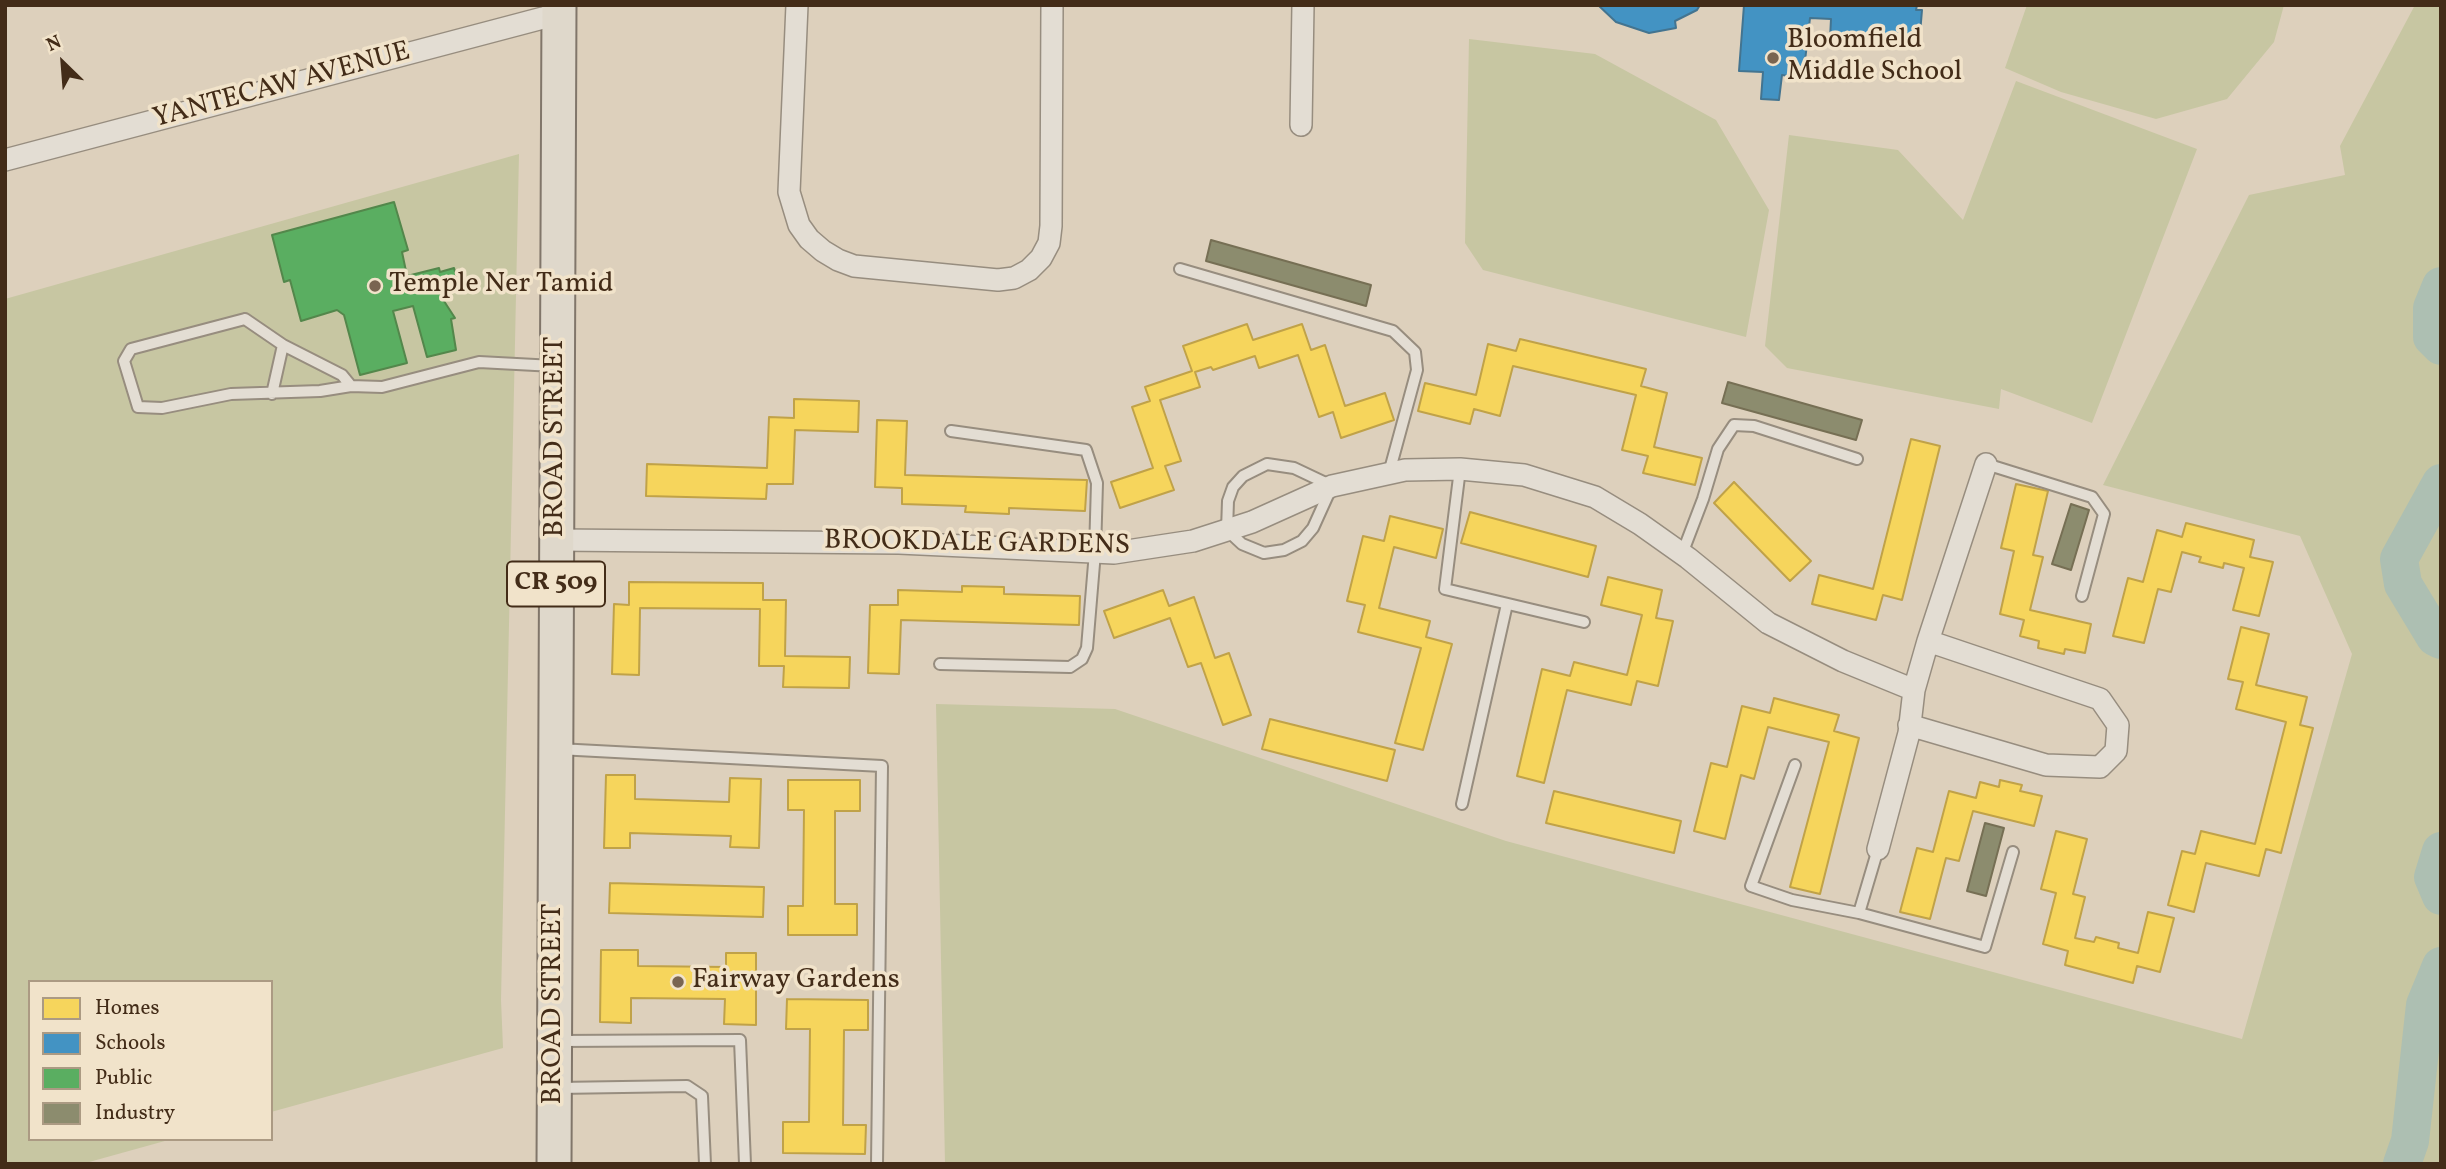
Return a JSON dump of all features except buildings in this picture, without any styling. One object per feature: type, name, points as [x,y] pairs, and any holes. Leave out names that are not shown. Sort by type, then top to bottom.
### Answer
[{"type":"main road","name":"BROAD STREET","points":[[555,1164],[559,10]]},
{"type":"street","points":[[797,5],[789,192],[799,225],[809,239],[830,256],[854,266],[998,281],[1014,278],[1030,270],[1049,243],[1052,5]]},
{"type":"street","points":[[1301,125],[1303,5]]},
{"type":"street","name":"YANTECAW AVENUE","points":[[5,160],[559,10]]},
{"type":"street","points":[[1878,849],[1909,725],[1914,690],[1986,464]]},
{"type":"street","name":"BROOKDALE GARDENS","points":[[556,540],[898,542],[1114,553],[1193,541],[1252,522],[1332,486],[1389,473],[1460,469],[1524,475],[1595,497],[1682,554],[1768,623],[1843,661],[1914,690]]},
{"type":"street","points":[[1909,725],[2046,765],[2100,767],[2116,751],[2118,725],[2100,699],[1928,641]]},
{"type":"lane","points":[[1180,269],[1393,331],[1415,352],[1417,370],[1389,473]]},
{"type":"lane","points":[[351,386],[342,374],[283,345],[245,319],[131,349],[124,361],[138,407],[162,408],[231,394],[272,394],[351,386],[382,387],[479,362],[557,366]]},
{"type":"lane","points":[[272,394],[283,345]]},
{"type":"lane","points":[[1682,554],[1718,449],[1734,425],[1754,426],[1857,459]]},
{"type":"lane","points":[[940,664],[1070,667],[1082,659],[1087,648],[1095,552],[1097,483],[1086,450],[951,431]]},
{"type":"lane","points":[[1267,464],[1294,468],[1332,486],[1313,528],[1302,541],[1284,550],[1264,553],[1242,544],[1227,530],[1228,501],[1233,487],[1243,476],[1267,464]]},
{"type":"lane","points":[[1986,464],[2092,497],[2104,514],[2082,596]]},
{"type":"lane","points":[[1460,469],[1445,589],[1584,622]]},
{"type":"lane","points":[[1462,804],[1507,604]]},
{"type":"lane","points":[[556,749],[882,766],[877,1164]]},
{"type":"lane","points":[[1795,765],[1751,886],[1792,900],[1859,913],[1985,947],[2013,852]]},
{"type":"lane","points":[[1859,913],[1878,849]]},
{"type":"lane","points":[[555,1041],[740,1040],[744,1164]]},
{"type":"lane","points":[[555,1088],[687,1086],[702,1096],[705,1164]]},
{"type":"green space","points":[[2027,5],[2284,5],[2274,42],[2227,99],[2156,119],[2061,92],[2005,68]]},
{"type":"green space","points":[[2415,5],[2441,5],[2441,1164],[945,1164],[936,704],[1115,709],[1506,841],[2242,1039],[2352,654],[2300,536],[2103,485],[2249,195],[2345,175],[2340,146]]},
{"type":"green space","points":[[1469,39],[1595,54],[1716,120],[1769,210],[1746,337],[1483,270],[1465,243]]},
{"type":"green space","points":[[2016,81],[2197,149],[2092,423],[2001,389],[1999,409],[1787,368],[1765,346],[1789,135],[1898,150],[1963,220]]},
{"type":"green space","points":[[519,154],[501,1000],[503,1048],[273,1111],[273,980],[28,980],[28,1141],[165,1141],[82,1164],[5,1164],[5,299]]},
{"type":"waterway","points":[[2441,286],[2432,308],[2432,337],[2441,346]]},
{"type":"waterway","points":[[2441,483],[2399,559],[2403,584],[2435,637],[2441,640]]},
{"type":"waterway","points":[[2441,851],[2433,877],[2441,896]]},
{"type":"waterway","points":[[2402,1164],[2410,1141],[2425,1005],[2441,966]]},
{"type":"place","name":"Bloomfield Middle School","points":[[1773,58]]},
{"type":"place","name":"Temple Ner Tamid","points":[[375,286]]},
{"type":"place","name":"Fairway Gardens","points":[[678,982]]}]
